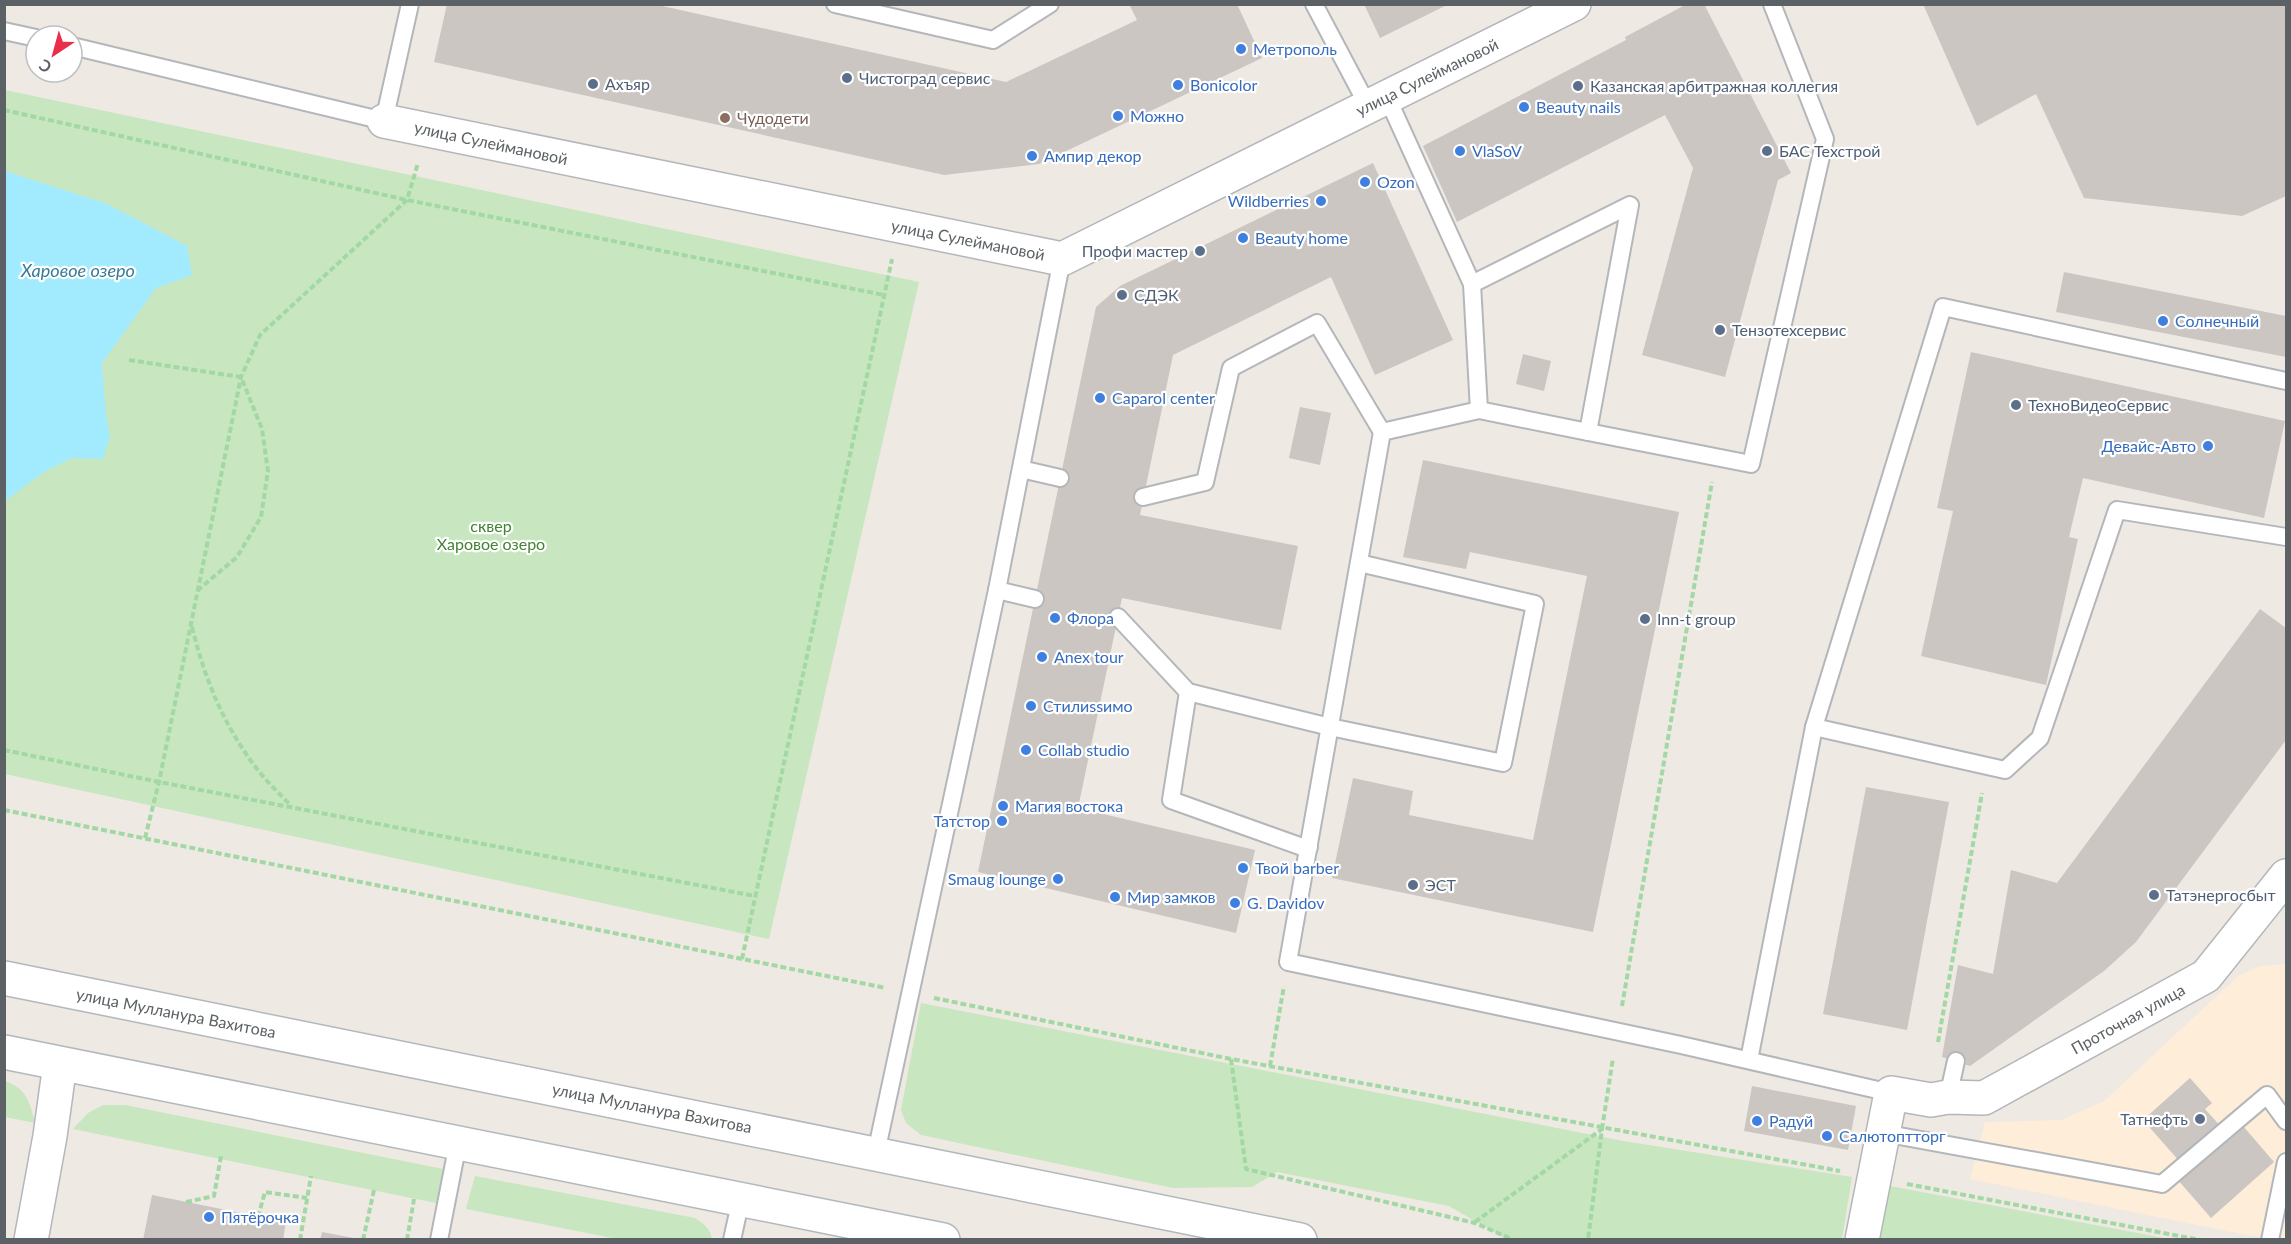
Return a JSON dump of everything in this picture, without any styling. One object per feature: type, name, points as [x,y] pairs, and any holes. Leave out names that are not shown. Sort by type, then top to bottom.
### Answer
[{"type":"main road","name":"улица Сулеймановой","points":[[384,120],[1062,259],[1574,4]]},
{"type":"main road","name":"Проточная улица","points":[[1891,1093],[1939,1098],[1984,1098],[2206,976],[2286,876]]},
{"type":"main road","name":"улица Мулланура Вахитова","points":[[4,978],[1300,1239]]},
{"type":"main road","points":[[4,1052],[943,1239]]},
{"type":"main road","points":[[31,1239],[50,1136],[60,1064]]},
{"type":"main road","points":[[1862,1239],[1891,1093]]},
{"type":"lane","points":[[84,49],[384,120],[410,4]]},
{"type":"lane","points":[[835,4],[993,40],[1050,4]]},
{"type":"lane","points":[[1314,4],[1378,101],[1472,284],[1479,410]]},
{"type":"lane","points":[[1382,432],[1479,410],[1751,464],[1825,139],[1772,4]]},
{"type":"lane","points":[[4,31],[24,35]]},
{"type":"lane","points":[[1472,284],[1630,205],[1588,432]]},
{"type":"lane","points":[[876,1153],[997,590],[1062,259]]},
{"type":"lane","points":[[1749,1060],[1814,727],[1943,307],[2286,381]]},
{"type":"lane","points":[[1143,497],[1205,482],[1231,368],[1317,323],[1382,432],[1288,962],[1749,1060],[1891,1093]]},
{"type":"lane","points":[[1021,469],[1060,478]]},
{"type":"lane","points":[[1814,727],[2005,770],[2040,738],[2117,510],[2286,537]]},
{"type":"lane","points":[[1118,617],[1188,692],[1330,727],[1503,763],[1535,604],[1359,563]]},
{"type":"lane","points":[[997,590],[1035,598]]},
{"type":"lane","points":[[1188,692],[1171,800],[1309,848]]},
{"type":"lane","points":[[1939,1098],[1956,1061]]},
{"type":"lane","points":[[1883,1133],[2162,1184],[2267,1095],[2286,1121]]},
{"type":"lane","points":[[439,1239],[458,1143]]},
{"type":"lane","points":[[2270,1239],[2286,1162]]},
{"type":"lane","points":[[732,1239],[741,1199]]},
{"type":"path","points":[[4,110],[407,200],[884,295]]},
{"type":"path","points":[[145,838],[159,782],[241,377],[260,335],[407,200],[428,130]]},
{"type":"path","points":[[742,959],[898,226]]},
{"type":"path","points":[[129,360],[241,377]]},
{"type":"path","points":[[198,590],[237,557],[261,517],[268,471],[262,429],[241,377]]},
{"type":"path","points":[[1588,1239],[1602,1129],[1618,1032],[1717,457]]},
{"type":"path","points":[[191,623],[202,669],[225,722],[257,770],[293,808]]},
{"type":"path","points":[[4,750],[159,782],[755,896]]},
{"type":"path","points":[[1939,1098],[1940,1019],[1986,766]]},
{"type":"path","points":[[4,810],[1231,1059],[2200,1239]]},
{"type":"path","points":[[1269,1066],[1288,962]]},
{"type":"path","points":[[1231,1059],[1246,1169],[1475,1223],[1514,1239]]},
{"type":"path","points":[[1475,1223],[1602,1129]]},
{"type":"path","points":[[186,1202],[214,1196],[221,1156]]},
{"type":"path","points":[[300,1239],[311,1176]]},
{"type":"path","points":[[363,1239],[374,1190]]},
{"type":"path","points":[[258,1217],[265,1192],[307,1198]]},
{"type":"path","points":[[407,1239],[414,1199]]},
{"type":"shaded area","points":[[2286,964],[2286,1239],[2252,1236],[1970,1179],[1985,1122],[2061,1120],[2104,1101],[2238,976],[2260,966]]},
{"type":"green space","name":"сквер Харовое озеро","points":[[5,90],[919,282],[769,939],[5,774]]},
{"type":"green space","points":[[921,1003],[1623,1141],[1852,1177],[1842,1239],[1506,1239],[1449,1206],[1277,1172],[1252,1187],[1173,1188],[921,1135],[906,1123],[901,1110]]},
{"type":"green space","points":[[4,1081],[17,1087],[26,1097],[35,1123],[5,1117]]},
{"type":"green space","points":[[103,1105],[125,1105],[448,1170],[441,1204],[73,1129],[88,1113]]},
{"type":"green space","points":[[475,1176],[695,1218],[706,1227],[712,1239],[617,1239],[466,1209]]},
{"type":"green space","points":[[1890,1186],[2169,1239],[1880,1239]]},
{"type":"water","name":"Харовое озеро","points":[[5,171],[107,204],[187,246],[192,275],[156,288],[102,363],[110,437],[103,459],[72,458],[44,472],[5,501]]},
{"type":"building","points":[[447,4],[653,4],[1006,82],[1137,20],[1129,4],[1237,4],[1262,58],[1039,164],[944,175],[434,62]]},
{"type":"building","points":[[1364,4],[1449,4],[1380,38]]},
{"type":"building","points":[[1687,4],[1704,4],[1791,173],[1778,180],[1725,377],[1642,355],[1693,168],[1665,115],[1457,222],[1423,146],[1626,40],[1625,37]]},
{"type":"building","points":[[1923,4],[2286,4],[2286,196],[2242,216],[2084,198],[2036,94],[1977,126]]},
{"type":"building","points":[[1373,163],[1453,340],[1375,375],[1331,277],[1173,355],[1140,515],[1298,546],[1281,630],[1122,598],[1078,808],[1255,850],[1236,933],[978,872],[1096,307],[1120,286]]},
{"type":"building","points":[[2064,272],[2286,316],[2286,357],[2056,312]]},
{"type":"building","points":[[1971,352],[2285,421],[2264,518],[2083,478],[2069,537],[2078,539],[2046,685],[1921,656],[1953,511],[1937,508]]},
{"type":"building","points":[[1523,354],[1551,361],[1544,391],[1516,384]]},
{"type":"building","points":[[1300,407],[1331,413],[1320,465],[1289,458]]},
{"type":"building","points":[[1423,460],[1679,512],[1593,932],[1332,878],[1353,778],[1413,791],[1409,815],[1533,840],[1587,576],[1470,552],[1466,569],[1403,557]]},
{"type":"building","points":[[2260,609],[2286,628],[2286,740],[2136,942],[2104,971],[1970,1066],[1942,1057],[1958,965],[1993,974],[2011,870],[2057,883]]},
{"type":"building","points":[[1866,787],[1949,802],[1907,1030],[1823,1014]]},
{"type":"building","points":[[2190,1078],[2212,1103],[2205,1109],[2230,1137],[2243,1126],[2274,1162],[2211,1218],[2178,1180],[2188,1171],[2143,1120]]},
{"type":"building","points":[[1752,1086],[1856,1106],[1848,1150],[1744,1131]]},
{"type":"building","points":[[152,1195],[286,1222],[283,1240],[143,1240]]},
{"type":"building","points":[[322,1232],[354,1238],[354,1240],[320,1240]]},
{"type":"place","name":"Метрополь","points":[[1241,49]]},
{"type":"place","name":"Чистоград сервис","points":[[847,78]]},
{"type":"place","name":"Ахъяр","points":[[593,84]]},
{"type":"place","name":"Bonicolor","points":[[1178,85]]},
{"type":"place","name":"Казанская арбитражная коллегия","points":[[1578,86]]},
{"type":"place","name":"Beauty nails","points":[[1524,107]]},
{"type":"place","name":"Можно","points":[[1118,116]]},
{"type":"place","name":"Чудодети","points":[[725,118]]},
{"type":"place","name":"VlaSoV","points":[[1460,151]]},
{"type":"place","name":"БАС Техстрой","points":[[1767,151]]},
{"type":"place","name":"Ампир декор","points":[[1032,156]]},
{"type":"place","name":"Ozon","points":[[1365,182]]},
{"type":"place","name":"Wildberries","points":[[1321,201]]},
{"type":"place","name":"Beauty home","points":[[1243,238]]},
{"type":"place","name":"Профи мастер","points":[[1200,251]]},
{"type":"place","name":"СДЭК","points":[[1122,295]]},
{"type":"place","name":"Солнечный","points":[[2163,321]]},
{"type":"place","name":"Тензотехсервис","points":[[1720,330]]},
{"type":"place","name":"Caparol center","points":[[1100,398]]},
{"type":"place","name":"ТехноВидеоСервис","points":[[2016,405]]},
{"type":"place","name":"Девайс-Авто","points":[[2208,446]]},
{"type":"place","name":"Флора","points":[[1055,618]]},
{"type":"place","name":"Inn-t group","points":[[1645,619]]},
{"type":"place","name":"Anex tour","points":[[1042,657]]},
{"type":"place","name":"Стилиssимо","points":[[1031,706]]},
{"type":"place","name":"Collab studio","points":[[1026,750]]},
{"type":"place","name":"Магия востока","points":[[1003,806]]},
{"type":"place","name":"Татстор","points":[[1002,821]]},
{"type":"place","name":"Твой barber","points":[[1243,868]]},
{"type":"place","name":"Smaug lounge","points":[[1058,879]]},
{"type":"place","name":"ЭСТ","points":[[1413,885]]},
{"type":"place","name":"Татэнергосбыт","points":[[2154,895]]},
{"type":"place","name":"Мир замков","points":[[1115,897]]},
{"type":"place","name":"G. Davidov","points":[[1235,903]]},
{"type":"place","name":"Татнефть","points":[[2200,1119]]},
{"type":"place","name":"Радуй","points":[[1757,1121]]},
{"type":"place","name":"Салютоптторг","points":[[1827,1136]]},
{"type":"place","name":"Пятёрочка","points":[[209,1217]]}]
